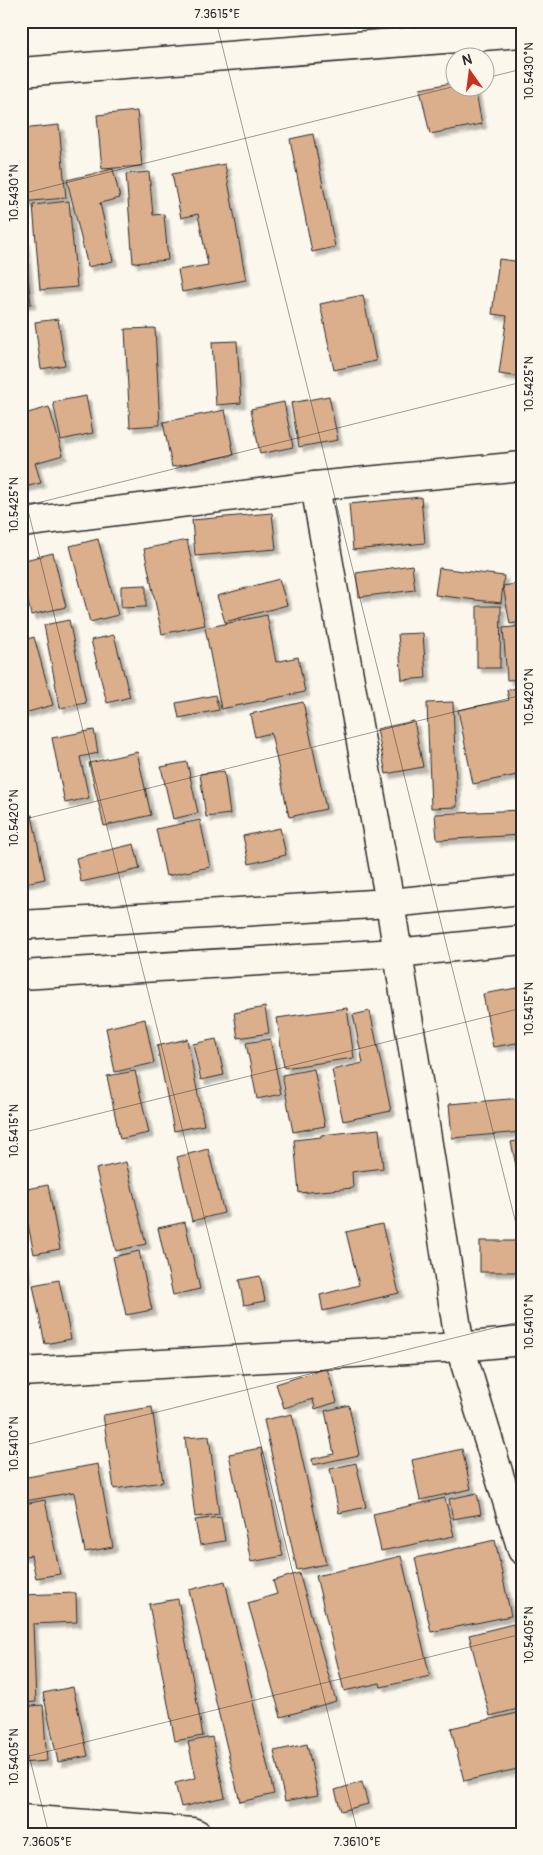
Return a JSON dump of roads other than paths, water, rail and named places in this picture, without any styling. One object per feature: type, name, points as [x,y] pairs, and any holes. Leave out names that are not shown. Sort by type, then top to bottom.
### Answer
[{"type":"street","points":[[21,72],[522,33]]},
{"type":"street","points":[[21,523],[315,486],[522,466]]},
{"type":"street","points":[[315,486],[390,903],[460,1348],[522,1550]]},
{"type":"street","points":[[21,925],[390,903],[522,890]]},
{"type":"street","points":[[21,975],[397,953],[522,940]]},
{"type":"street","points":[[21,1372],[460,1348],[522,1341]]},
{"type":"street","points":[[21,1819],[198,1834]]}]
